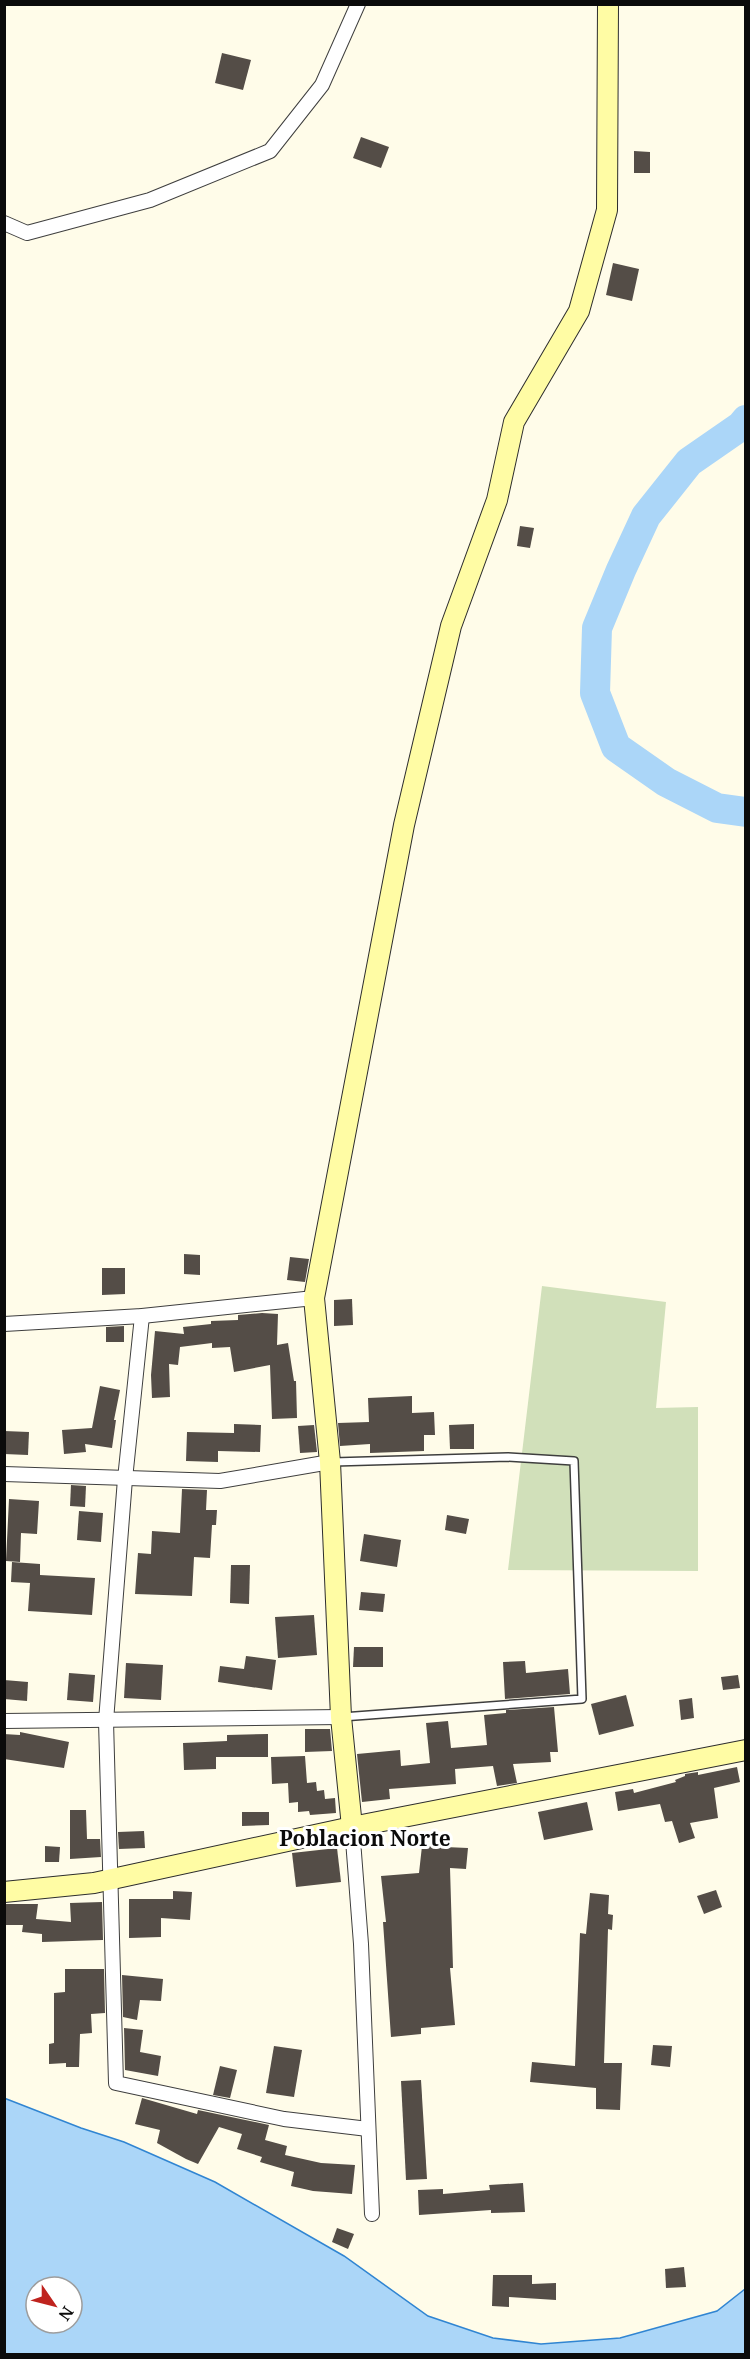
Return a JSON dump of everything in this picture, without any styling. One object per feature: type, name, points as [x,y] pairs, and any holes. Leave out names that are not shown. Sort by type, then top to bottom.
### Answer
[{"type":"street","points":[[4,223],[27,233],[150,200],[270,151],[322,85],[358,4]]},
{"type":"street","points":[[372,2214],[361,1944],[341,1717],[330,1462],[314,1298],[404,825],[451,626],[497,500],[514,422],[579,311],[607,210],[608,4]]},
{"type":"street","points":[[4,1324],[142,1316],[314,1298]]},
{"type":"street","points":[[142,1316],[125,1479],[106,1721],[116,2083],[284,2119],[368,2130]]},
{"type":"street","points":[[4,1474],[220,1481],[330,1462]]},
{"type":"street","points":[[4,1721],[341,1717]]},
{"type":"street","points":[[4,1892],[111,1879],[352,1827],[746,1750]]},
{"type":"lane","points":[[330,1462],[508,1457],[574,1461],[582,1700],[341,1717]]},
{"type":"green space","points":[[542,1286],[666,1302],[656,1408],[698,1407],[698,1571],[508,1570]]},
{"type":"water","points":[[4,2098],[124,2142],[215,2182],[344,2256],[428,2316],[493,2338],[541,2344],[620,2338],[717,2311],[745,2289],[745,2354],[5,2354]]},
{"type":"building","points":[[222,53],[251,60],[243,90],[215,83]]},
{"type":"building","points":[[361,137],[389,147],[381,168],[353,158]]},
{"type":"building","points":[[634,151],[650,152],[650,173],[634,173]]},
{"type":"building","points":[[613,263],[639,269],[632,301],[606,295]]},
{"type":"building","points":[[520,526],[534,528],[530,548],[517,546]]},
{"type":"building","points":[[184,1254],[200,1255],[200,1275],[184,1274]]},
{"type":"building","points":[[290,1257],[309,1259],[305,1282],[287,1280]]},
{"type":"building","points":[[102,1268],[125,1268],[125,1294],[102,1295]]},
{"type":"building","points":[[352,1299],[353,1325],[334,1326],[334,1300]]},
{"type":"building","points":[[278,1314],[277,1345],[288,1343],[294,1381],[296,1381],[297,1418],[272,1419],[270,1365],[234,1372],[230,1347],[212,1348],[212,1343],[180,1347],[178,1365],[169,1364],[170,1397],[152,1398],[151,1375],[155,1331],[184,1334],[183,1327],[211,1324],[211,1321],[238,1320],[238,1315]]},
{"type":"building","points":[[124,1326],[124,1342],[106,1342],[106,1327]]},
{"type":"building","points":[[100,1386],[120,1390],[114,1420],[116,1420],[112,1448],[85,1444],[86,1452],[64,1454],[62,1430],[92,1428]]},
{"type":"building","points":[[412,1396],[412,1413],[434,1412],[435,1435],[424,1435],[424,1451],[370,1453],[370,1444],[340,1446],[338,1423],[369,1422],[368,1398]]},
{"type":"building","points":[[234,1424],[261,1425],[260,1452],[218,1451],[218,1462],[186,1461],[187,1432],[234,1433]]},
{"type":"building","points":[[474,1424],[474,1449],[450,1449],[449,1425]]},
{"type":"building","points":[[314,1425],[317,1452],[300,1453],[298,1426]]},
{"type":"building","points":[[4,1431],[29,1432],[28,1455],[4,1454]]},
{"type":"building","points":[[71,1485],[86,1486],[85,1507],[70,1506]]},
{"type":"building","points":[[182,1489],[207,1490],[206,1510],[217,1510],[216,1525],[212,1525],[210,1558],[194,1557],[192,1596],[135,1594],[138,1553],[151,1554],[152,1531],[180,1533]]},
{"type":"building","points":[[9,1499],[39,1501],[37,1534],[21,1533],[20,1562],[6,1561]]},
{"type":"building","points":[[79,1511],[103,1513],[101,1542],[77,1540]]},
{"type":"building","points":[[447,1515],[469,1519],[466,1534],[445,1530]]},
{"type":"building","points":[[364,1534],[401,1540],[397,1567],[360,1561]]},
{"type":"building","points":[[12,1562],[40,1564],[40,1575],[95,1578],[92,1615],[28,1611],[30,1583],[11,1582]]},
{"type":"building","points":[[231,1565],[250,1565],[249,1604],[230,1603]]},
{"type":"building","points":[[361,1592],[385,1594],[383,1612],[359,1610]]},
{"type":"building","points":[[314,1615],[317,1655],[278,1658],[275,1617]]},
{"type":"building","points":[[354,1647],[383,1647],[383,1667],[353,1667]]},
{"type":"building","points":[[246,1656],[276,1660],[272,1690],[218,1682],[220,1666],[244,1669]]},
{"type":"building","points":[[525,1661],[526,1673],[568,1669],[570,1694],[505,1699],[503,1662]]},
{"type":"building","points":[[126,1663],[163,1665],[161,1700],[124,1698]]},
{"type":"building","points":[[69,1673],[95,1675],[93,1702],[67,1700]]},
{"type":"building","points":[[738,1675],[740,1688],[723,1690],[721,1677]]},
{"type":"building","points":[[4,1680],[28,1682],[27,1701],[4,1699]]},
{"type":"building","points":[[626,1695],[634,1726],[599,1735],[591,1704]]},
{"type":"building","points":[[692,1698],[694,1718],[681,1720],[679,1700]]},
{"type":"building","points":[[554,1707],[558,1752],[550,1752],[551,1762],[513,1764],[517,1783],[497,1786],[493,1766],[455,1769],[456,1784],[389,1789],[390,1799],[362,1802],[357,1754],[400,1750],[401,1766],[430,1763],[426,1723],[448,1721],[451,1748],[487,1745],[484,1715],[506,1713],[506,1710]]},
{"type":"building","points":[[305,1729],[330,1729],[332,1751],[305,1752]]},
{"type":"building","points":[[20,1732],[69,1742],[64,1768],[4,1759],[4,1734],[20,1735]]},
{"type":"building","points":[[268,1734],[268,1757],[216,1757],[216,1769],[184,1770],[183,1743],[227,1741],[227,1735]]},
{"type":"building","points":[[305,1756],[307,1783],[316,1782],[317,1791],[324,1790],[325,1799],[335,1798],[336,1813],[310,1815],[309,1811],[298,1812],[298,1802],[289,1803],[288,1783],[272,1784],[271,1757]]},
{"type":"building","points":[[737,1767],[740,1782],[714,1788],[718,1818],[690,1823],[695,1838],[679,1843],[672,1821],[665,1822],[660,1804],[618,1811],[615,1792],[633,1789],[634,1793],[676,1782],[675,1780],[685,1774],[698,1772],[698,1775]]},
{"type":"building","points":[[587,1802],[593,1830],[544,1840],[538,1812]]},
{"type":"building","points":[[70,1810],[86,1810],[87,1839],[100,1839],[101,1857],[70,1859]]},
{"type":"building","points":[[242,1812],[269,1812],[269,1825],[242,1826]]},
{"type":"building","points":[[144,1831],[145,1848],[119,1849],[118,1832]]},
{"type":"building","points":[[45,1846],[60,1847],[59,1862],[45,1862]]},
{"type":"building","points":[[422,1846],[468,1848],[466,1869],[450,1868],[453,1968],[450,1968],[455,2025],[421,2028],[421,2034],[391,2037],[383,1922],[386,1922],[381,1876],[419,1873]]},
{"type":"building","points":[[337,1848],[341,1882],[296,1887],[292,1853]]},
{"type":"building","points":[[716,1890],[722,1907],[704,1914],[697,1896]]},
{"type":"building","points":[[173,1891],[192,1892],[190,1920],[161,1918],[161,1937],[129,1938],[129,1899],[173,1899]]},
{"type":"building","points":[[590,1893],[609,1895],[608,1914],[613,1915],[612,1930],[608,1929],[604,2063],[622,2063],[620,2110],[596,2109],[596,2088],[530,2082],[532,2062],[575,2066],[580,1933],[586,1934]]},
{"type":"building","points":[[102,1902],[103,1940],[42,1942],[42,1934],[22,1932],[23,1925],[4,1925],[4,1904],[38,1904],[36,1919],[71,1922],[70,1903]]},
{"type":"building","points":[[65,1969],[104,1969],[105,2013],[91,2014],[92,2033],[80,2034],[79,2067],[66,2067],[66,2063],[49,2064],[49,2044],[54,2043],[54,1993],[65,1992]]},
{"type":"building","points":[[122,1975],[163,1979],[161,2001],[140,2000],[137,2020],[123,2017]]},
{"type":"building","points":[[124,2028],[143,2030],[140,2052],[161,2056],[158,2076],[125,2070]]},
{"type":"building","points":[[653,2045],[672,2046],[670,2067],[651,2065]]},
{"type":"building","points":[[274,2046],[302,2050],[294,2097],[266,2093]]},
{"type":"building","points":[[220,2066],[237,2070],[230,2098],[213,2095]]},
{"type":"building","points":[[421,2080],[427,2179],[406,2180],[401,2081]]},
{"type":"building","points":[[142,2098],[197,2114],[198,2110],[269,2125],[265,2140],[287,2146],[285,2155],[321,2163],[355,2165],[352,2194],[313,2191],[291,2186],[294,2172],[260,2162],[262,2157],[237,2149],[242,2134],[219,2127],[198,2164],[186,2159],[157,2143],[160,2130],[135,2124]]},
{"type":"building","points":[[523,2183],[525,2212],[491,2213],[491,2210],[419,2215],[418,2190],[443,2189],[443,2194],[490,2190],[489,2185]]},
{"type":"building","points":[[337,2228],[354,2234],[348,2249],[332,2242]]},
{"type":"building","points":[[684,2267],[686,2287],[666,2288],[665,2269]]},
{"type":"building","points":[[493,2275],[532,2275],[532,2284],[556,2283],[556,2300],[509,2297],[509,2307],[492,2306]]},
{"type":"waterway","points":[[746,420],[741,426],[689,462],[646,516],[597,628],[595,693],[616,747],[666,782],[717,808],[746,812]]},
{"type":"district","name":"Poblacion Norte","points":[[365,1838]]}]
